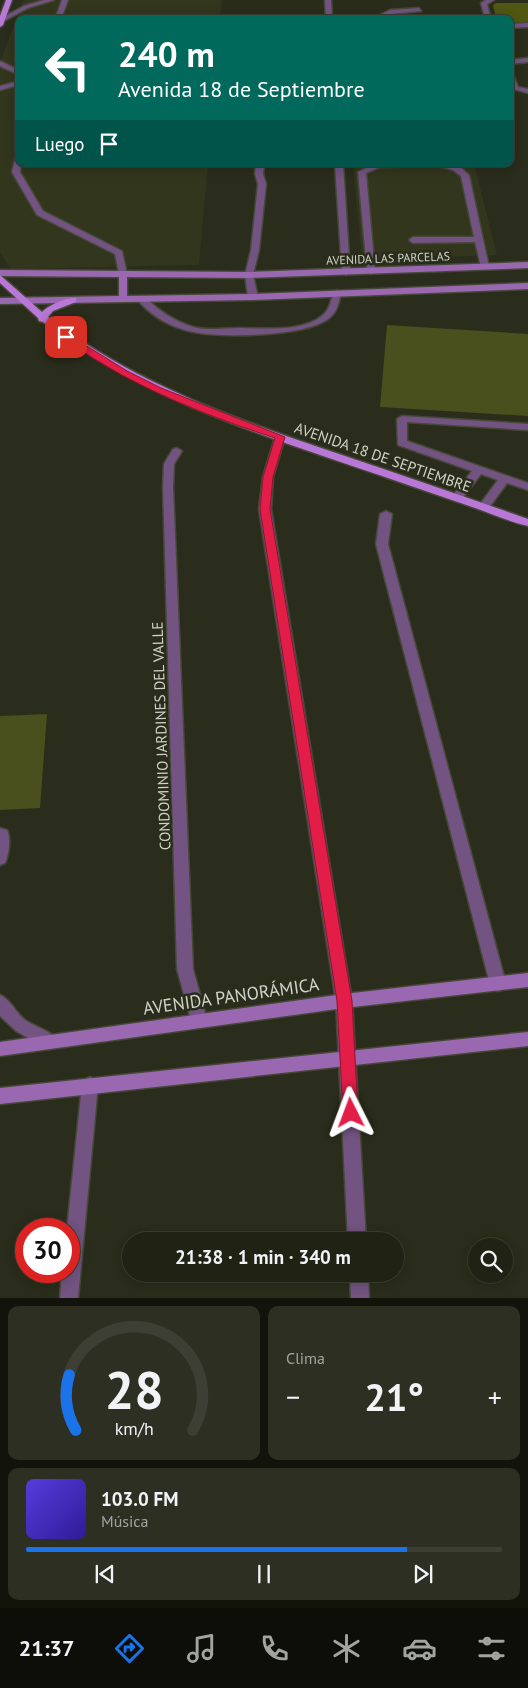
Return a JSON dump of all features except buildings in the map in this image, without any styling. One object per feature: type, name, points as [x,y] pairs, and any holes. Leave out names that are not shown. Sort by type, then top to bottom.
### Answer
[{"type":"main road","points":[[1,22],[8,0]]},
{"type":"main road","name":"AVENIDA LAS PARCELAS","points":[[0,273],[250,275],[528,265]]},
{"type":"main road","points":[[123,274],[123,299]]},
{"type":"main road","name":"AVENIDA 18 DE SEPTIEMBRE","points":[[0,278],[22,302],[42,319],[93,355],[158,390],[212,413],[528,523]]},
{"type":"main road","points":[[0,302],[253,297],[528,286]]},
{"type":"main road","points":[[42,319],[50,309],[73,300]]},
{"type":"main road","name":"AVENIDA PANORÁMICA","points":[[0,1049],[344,1001],[528,980]]},
{"type":"main road","points":[[0,1096],[528,1039]]},
{"type":"street","points":[[1,22],[26,7],[51,0]]},
{"type":"street","points":[[59,15],[65,0]]},
{"type":"street","points":[[328,0],[329,15]]},
{"type":"street","points":[[487,15],[484,3],[491,0]]},
{"type":"street","points":[[384,15],[390,12],[419,10]]},
{"type":"street","points":[[514,26],[528,25]]},
{"type":"street","points":[[514,62],[528,60]]},
{"type":"street","points":[[0,63],[15,71]]},
{"type":"street","points":[[0,88],[15,84]]},
{"type":"street","points":[[514,85],[515,88],[528,91]]},
{"type":"street","points":[[17,167],[16,172],[40,213],[119,253],[123,274]]},
{"type":"street","points":[[253,297],[250,275],[255,250],[262,184],[259,174],[260,167]]},
{"type":"street","points":[[339,167],[346,272]]},
{"type":"street","points":[[371,271],[362,172],[374,167]]},
{"type":"street","points":[[451,167],[456,168],[465,175],[485,267]]},
{"type":"street","points":[[413,240],[479,239]]},
{"type":"street","points":[[142,299],[152,310],[174,324],[200,331],[289,331],[317,322],[331,311],[338,302],[338,293]]},
{"type":"street","points":[[528,427],[402,419],[402,444],[528,487]]},
{"type":"street","points":[[280,437],[268,477],[265,509],[344,1001],[357,1232]]},
{"type":"street","name":"CONDOMINIO JARDINES DEL VALLE","points":[[177,451],[169,464],[168,487],[185,969],[200,1020]]},
{"type":"street","points":[[457,498],[479,470]]},
{"type":"street","points":[[484,507],[504,479]]},
{"type":"street","points":[[386,514],[382,544],[498,984]]},
{"type":"street","points":[[0,834],[2,834],[0,859]]},
{"type":"street","points":[[0,1002],[4,1010],[22,1029],[50,1042]]},
{"type":"street","points":[[69,1298],[90,1085]]},
{"type":"street","points":[[359,1282],[360,1298]]},
{"type":"shaded area","points":[[23,0],[222,0],[220,15],[18,15]]},
{"type":"shaded area","points":[[15,22],[15,167],[208,167],[199,265],[10,269],[0,252],[0,63]]},
{"type":"shaded area","points":[[353,167],[475,167],[497,255],[362,260]]},
{"type":"green space","points":[[496,3],[528,3],[528,23],[514,23],[514,15],[495,15],[493,5]]},
{"type":"route","points":[[66,337],[124,373],[158,390],[280,437],[268,477],[265,509],[344,1001],[351,1113]]}]
